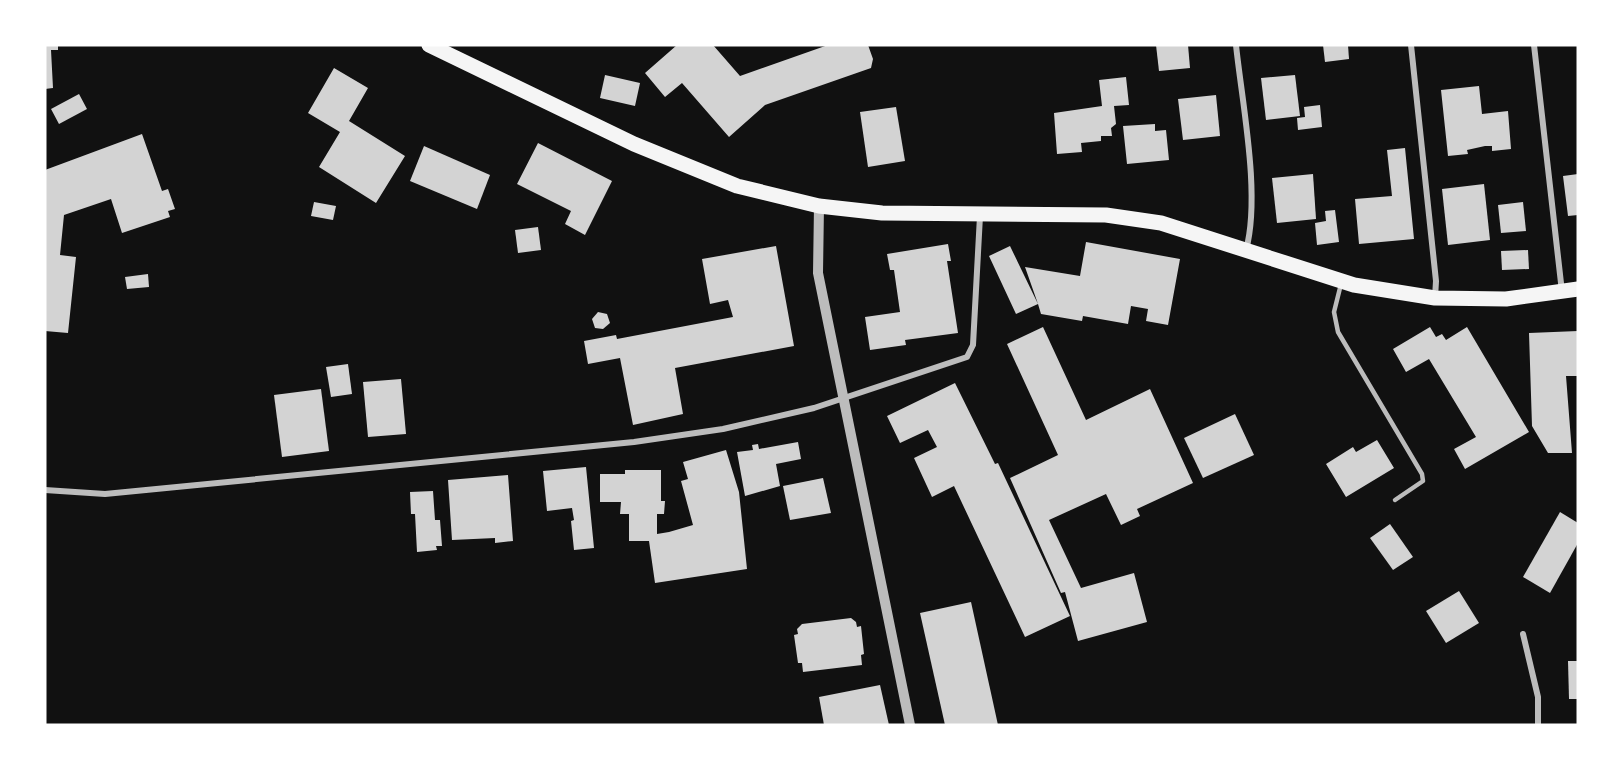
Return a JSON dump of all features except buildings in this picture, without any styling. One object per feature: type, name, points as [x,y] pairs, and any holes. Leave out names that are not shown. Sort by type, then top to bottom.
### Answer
[{"type":"main road","points":[[429,45],[634,144],[737,186],[819,206],[882,213],[1106,215],[1161,223],[1342,281],[1435,298],[1506,299],[1578,289]]},
{"type":"street","points":[[1236,45],[1252,200],[1250,234],[1246,250]]},
{"type":"street","points":[[1411,45],[1436,281],[1435,298]]},
{"type":"street","points":[[1534,45],[1562,292]]},
{"type":"street","points":[[819,206],[818,273],[910,725]]},
{"type":"street","points":[[45,490],[105,494],[634,442],[723,429],[814,408],[967,357],[973,345],[980,214]]},
{"type":"street","points":[[1523,634],[1538,697],[1538,725]]},
{"type":"lane","points":[[1342,281],[1334,312],[1335,324],[1422,474],[1423,481],[1395,500]]}]
